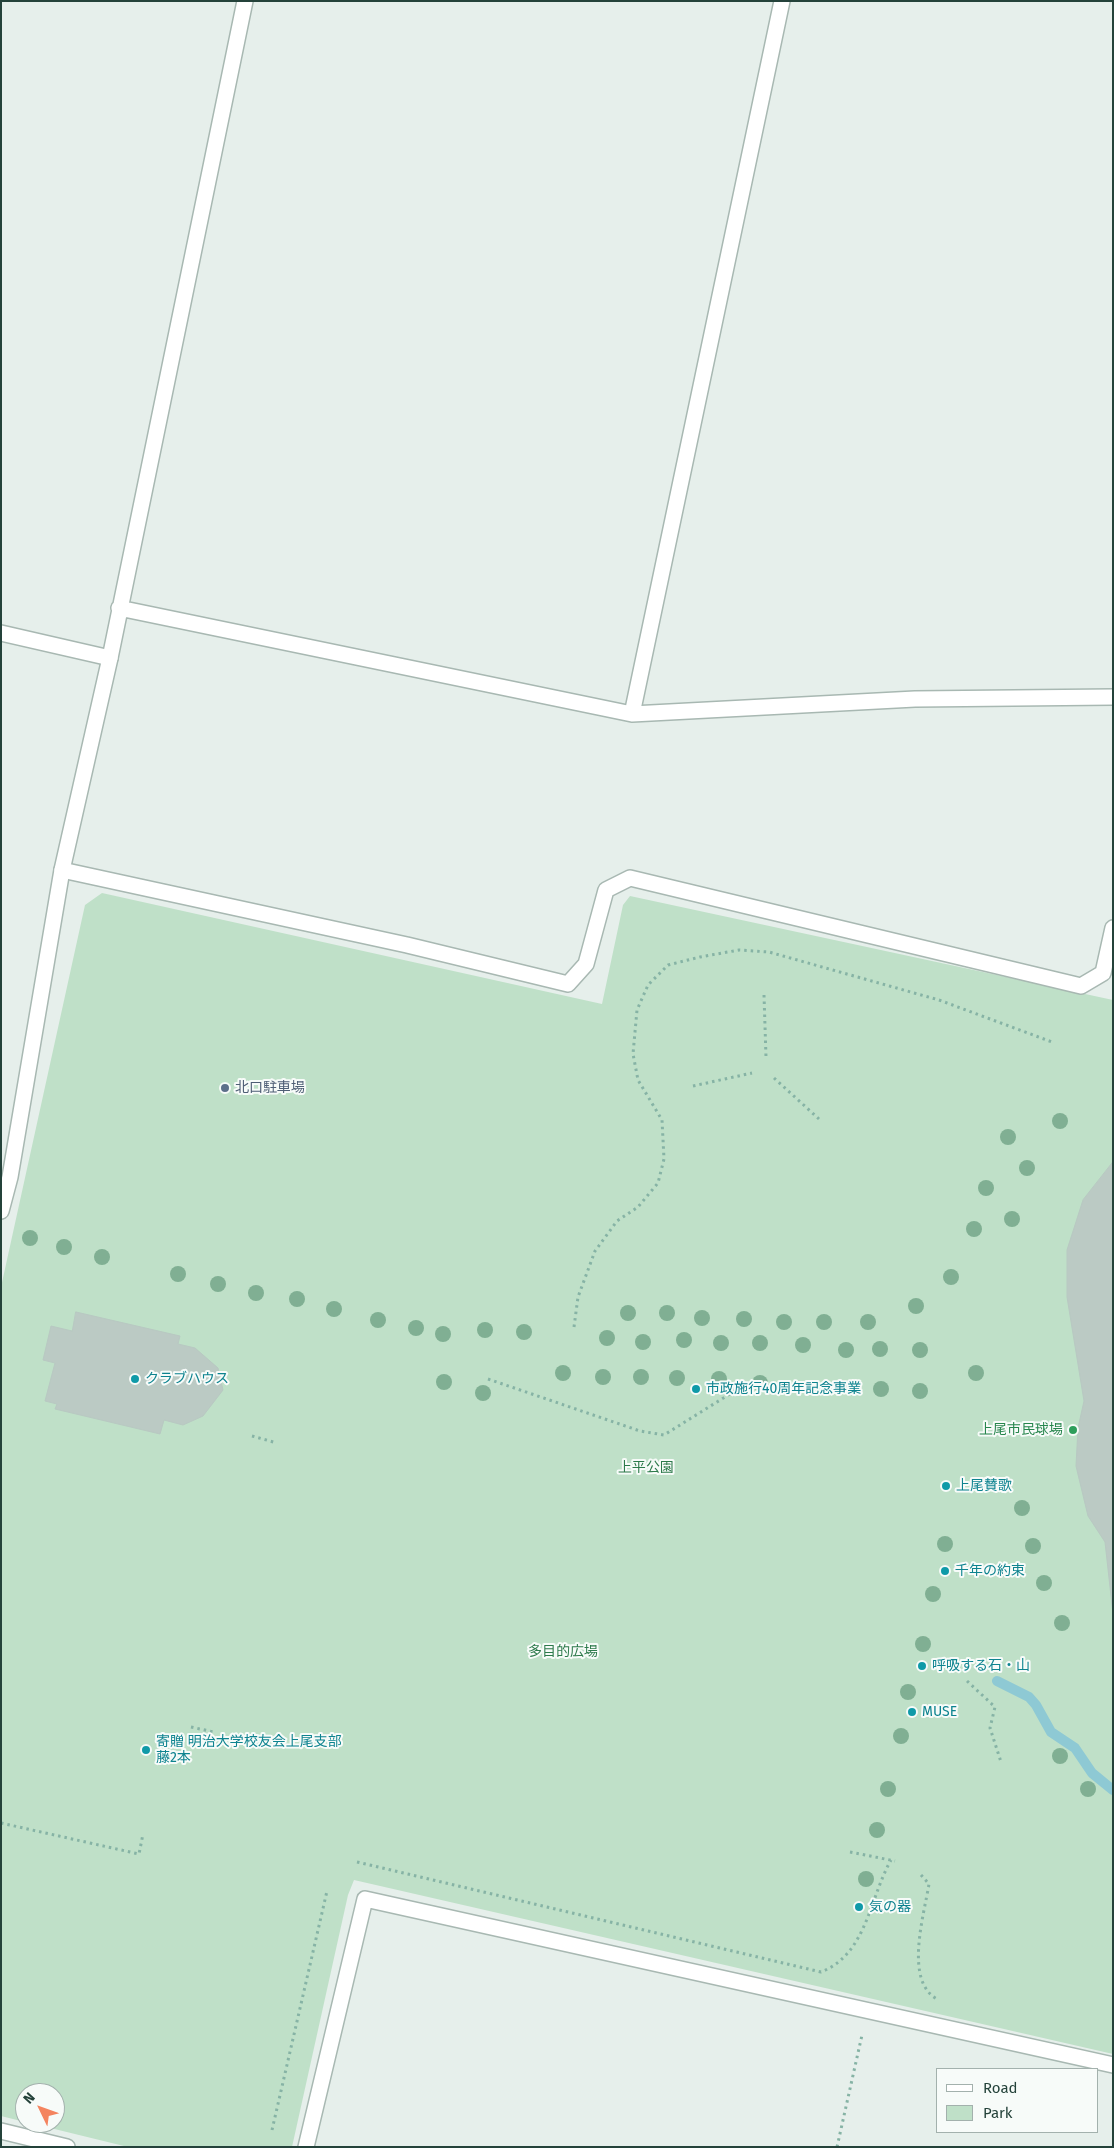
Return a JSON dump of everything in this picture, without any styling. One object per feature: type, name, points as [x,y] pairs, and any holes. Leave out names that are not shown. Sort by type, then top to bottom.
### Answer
[{"type":"street","points":[[1,1211],[10,1177],[62,870],[110,658],[245,1]]},
{"type":"street","points":[[632,714],[782,1]]},
{"type":"street","points":[[119,608],[632,714],[915,699],[1113,697]]},
{"type":"street","points":[[1,633],[110,658]]},
{"type":"street","points":[[62,870],[407,945],[568,984],[586,964],[606,890],[630,878],[1081,986],[1103,973],[1113,928]]},
{"type":"street","points":[[306,2147],[365,1899],[1113,2065]]},
{"type":"street","points":[[1,2130],[67,2147]]},
{"type":"path","points":[[574,1327],[578,1297],[595,1251],[617,1221],[638,1207],[658,1183],[664,1159],[662,1120],[638,1080],[633,1054],[637,1010],[648,985],[668,965],[700,956],[739,950],[768,952],[939,1000],[1052,1042]]},
{"type":"path","points":[[764,995],[766,1057]]},
{"type":"path","points":[[693,1086],[752,1073]]},
{"type":"path","points":[[774,1078],[819,1119]]},
{"type":"path","points":[[488,1379],[640,1431],[664,1435],[741,1387]]},
{"type":"path","points":[[252,1436],[277,1443]]},
{"type":"path","points":[[967,1681],[995,1707],[990,1728],[1001,1762]]},
{"type":"path","points":[[191,1726],[214,1732]]},
{"type":"path","points":[[1,1823],[138,1854],[143,1834]]},
{"type":"path","points":[[357,1862],[821,1972],[835,1966],[858,1942],[880,1880],[893,1861],[850,1852]]},
{"type":"path","points":[[921,1875],[929,1884],[918,1961],[920,1979],[929,1994],[941,2002]]},
{"type":"path","points":[[272,2130],[327,1891]]},
{"type":"path","points":[[837,2147],[868,2011]]},
{"type":"green space","name":"上平公園","points":[[102,893],[602,1004],[623,905],[630,896],[1113,1000],[1113,2054],[354,1880],[348,1895],[292,2147],[128,2147],[65,2132],[65,2083],[15,2083],[15,2120],[1,2116],[1,1287],[85,905]]},
{"type":"building","points":[[1113,1162],[1113,1614],[1105,1542],[1088,1516],[1076,1466],[1078,1428],[1084,1401],[1067,1297],[1067,1250],[1083,1200]]},
{"type":"building","name":"クラブハウス","points":[[76,1312],[180,1336],[178,1344],[195,1348],[218,1368],[223,1390],[203,1416],[183,1425],[164,1420],[160,1434],[55,1409],[57,1404],[45,1401],[55,1363],[43,1360],[51,1326],[72,1331]]},
{"type":"waterway","points":[[997,1681],[1029,1697],[1036,1705],[1051,1732],[1075,1748],[1092,1773],[1113,1790]]},
{"type":"place","name":"北口駐車場","points":[[225,1088]]},
{"type":"place","name":"クラブハウス","points":[[135,1379]]},
{"type":"place","name":"市政施行40周年記念事業","points":[[696,1389]]},
{"type":"place","name":"上尾市民球場","points":[[1073,1430]]},
{"type":"place","name":"上尾賛歌","points":[[946,1486]]},
{"type":"place","name":"千年の約束","points":[[945,1571]]},
{"type":"place","name":"呼吸する石・山","points":[[922,1666]]},
{"type":"place","name":"MUSE","points":[[912,1712]]},
{"type":"place","name":"寄贈 明治大学校友会上尾支部 藤2本","points":[[146,1750]]},
{"type":"place","name":"気の器","points":[[859,1907]]},
{"type":"park label","name":"多目的広場","points":[[563,1652]]}]
